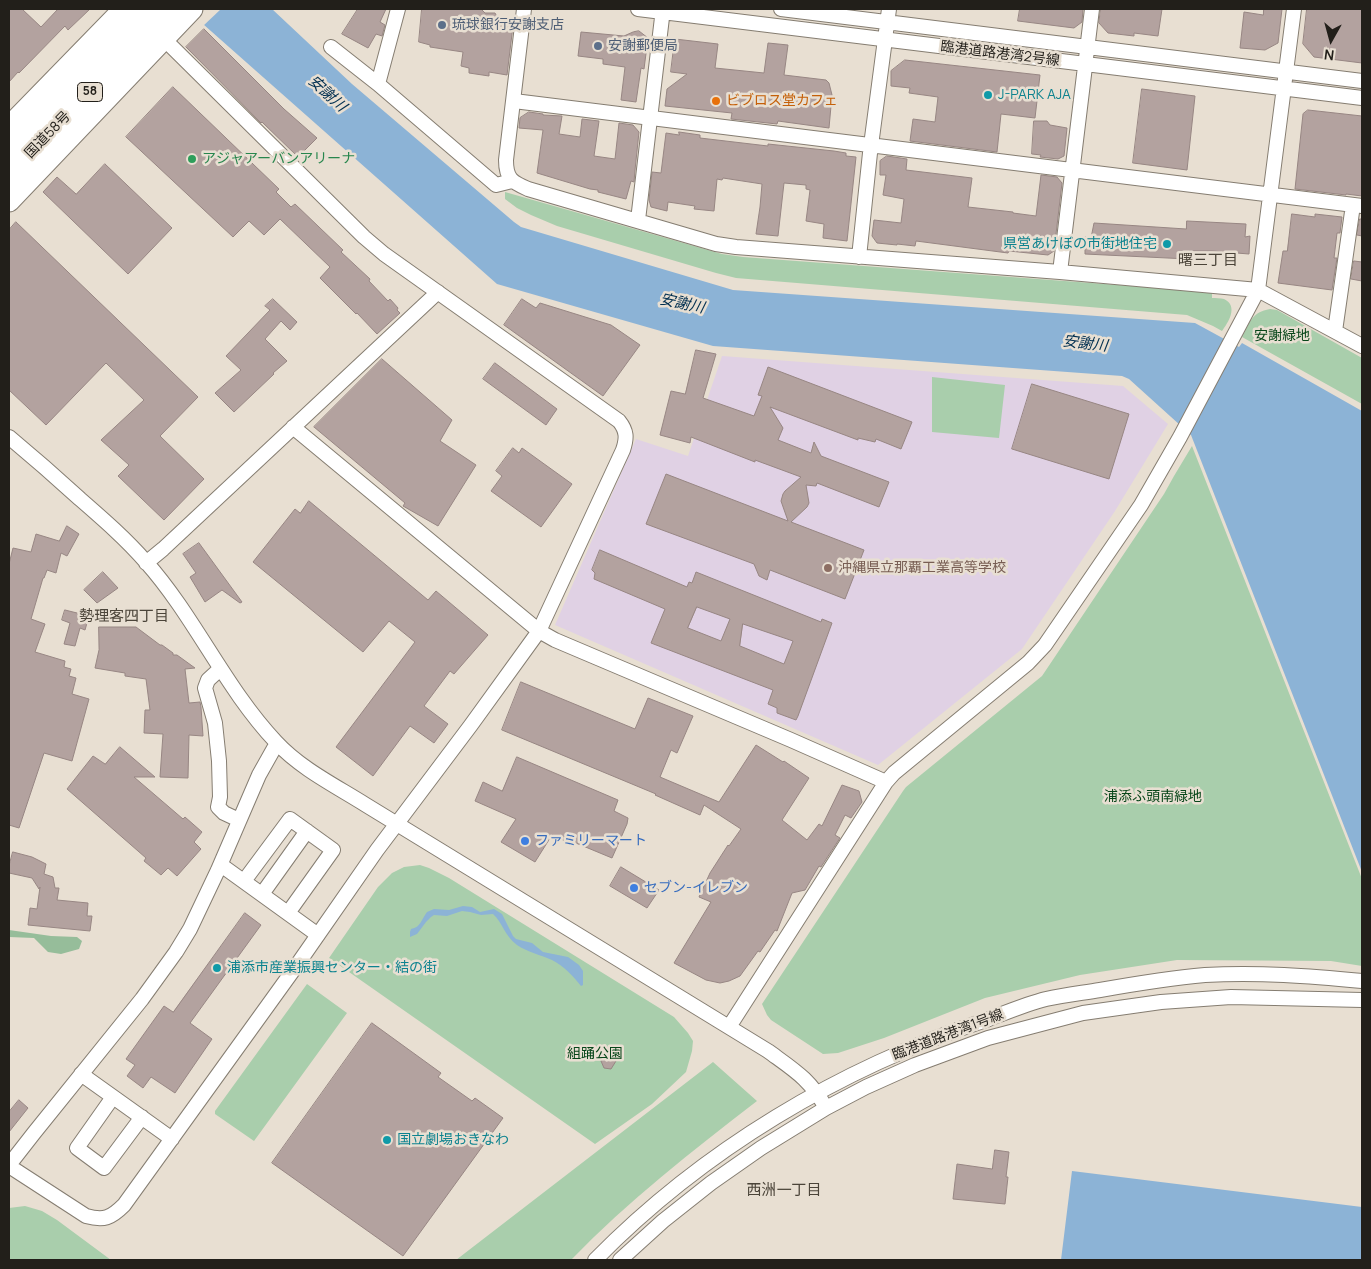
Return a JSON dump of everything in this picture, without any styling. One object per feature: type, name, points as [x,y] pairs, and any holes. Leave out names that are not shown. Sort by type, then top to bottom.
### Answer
[{"type":"highway","name":"58","points":[[9,128],[124,9]]},
{"type":"highway","name":"国道58号","points":[[9,151],[147,9]]},
{"type":"highway","name":"58","points":[[9,201],[164,39],[183,11]]},
{"type":"highway","name":"国道58号","points":[[9,176],[183,11]]},
{"type":"street","points":[[378,84],[398,9]]},
{"type":"street","points":[[524,9],[506,169],[512,181],[528,189],[716,244],[736,248],[1060,272],[1258,290],[1362,346]]},
{"type":"street","name":"臨港道路港湾2号線","points":[[638,9],[663,10],[1086,65],[1362,98]]},
{"type":"street","name":"臨港道路港湾2号線","points":[[781,9],[888,15],[1088,47],[1362,81]]},
{"type":"street","points":[[1060,272],[1092,9]]},
{"type":"street","points":[[729,1027],[886,782],[894,773],[1028,663],[1045,645],[1141,505],[1180,437],[1258,290],[1294,9]]},
{"type":"street","points":[[638,220],[663,10]]},
{"type":"street","points":[[859,257],[888,15]]},
{"type":"street","points":[[164,39],[364,237],[384,254],[619,421],[624,427],[627,438],[539,631],[377,850],[124,1205],[115,1214],[101,1219],[86,1216],[9,1166],[160,976],[176,952],[190,929],[221,864],[259,775],[277,743]]},
{"type":"street","points":[[331,46],[496,185],[512,181]]},
{"type":"street","points":[[514,101],[1358,205],[1335,331]]},
{"type":"street","points":[[146,563],[438,292]]},
{"type":"street","points":[[293,427],[539,631],[555,640],[886,782]]},
{"type":"street","points":[[9,437],[114,529],[146,563],[182,609],[220,669],[257,721],[277,743],[301,764],[791,1067],[817,1092],[826,1108]]},
{"type":"street","points":[[220,669],[208,680],[205,688],[215,723],[219,760],[220,797],[218,807],[224,813],[239,820]]},
{"type":"street","points":[[244,881],[290,819],[307,831],[333,850],[288,913]]},
{"type":"street","points":[[262,894],[307,831]]},
{"type":"street","points":[[221,864],[318,935]]},
{"type":"street","name":"臨港道路港湾1号線","points":[[595,1260],[674,1188],[739,1142],[817,1092],[876,1063],[960,1028],[1046,1000],[1120,987],[1203,976],[1231,974],[1293,975],[1362,982]]},
{"type":"street","name":"臨港道路港湾1号線","points":[[620,1260],[663,1220],[711,1182],[761,1148],[826,1108],[866,1087],[915,1065],[988,1038],[1083,1013],[1161,1002],[1205,998],[1259,997],[1362,1000]]},
{"type":"street","points":[[81,1074],[172,1139]]},
{"type":"street","points":[[113,1097],[77,1148],[104,1168],[142,1117]]},
{"type":"shaded area","name":"沖縄県立那覇工業高等学校","points":[[722,356],[1123,386],[1168,424],[1115,511],[1022,649],[878,765],[555,625],[636,439],[688,456]]},
{"type":"green space","name":"安謝緑地","points":[[505,192],[722,254],[1212,292],[1212,298],[1223,299],[1228,302],[1232,310],[1227,324],[1222,331],[1187,315],[736,278],[557,226],[517,208],[505,199]]},
{"type":"green space","name":"安謝緑地","points":[[1270,309],[1277,310],[1362,358],[1362,404],[1242,337],[1255,315]]},
{"type":"green space","points":[[932,377],[1005,385],[999,438],[932,432]]},
{"type":"green space","name":"浦添ふ頭南緑地","points":[[1192,446],[1362,879],[1362,966],[1331,961],[1177,960],[1080,975],[985,998],[884,1038],[838,1053],[823,1054],[771,1020],[762,1004],[903,791],[1042,676],[1164,494]]},
{"type":"green space","name":"組踊公園","points":[[420,865],[449,878],[674,1017],[693,1041],[686,1072],[652,1104],[595,1144],[329,958],[378,887],[392,873],[404,867]]},
{"type":"green space","points":[[9,930],[51,936],[77,937],[82,941],[79,949],[61,954],[48,952],[34,938],[9,937]]},
{"type":"green space","points":[[307,984],[347,1013],[254,1141],[215,1114],[215,1111]]},
{"type":"green space","points":[[713,1062],[757,1101],[638,1197],[571,1260],[456,1260]]},
{"type":"green space","points":[[25,1206],[42,1211],[57,1220],[111,1260],[9,1260],[9,1208]]},
{"type":"water","name":"安謝川","points":[[186,9],[272,9],[352,84],[521,227],[733,290],[1195,323],[1239,347],[1242,343],[1362,411],[1362,872],[1191,435],[1129,379],[1122,376],[713,346],[497,284]]},
{"type":"water","points":[[463,906],[472,907],[480,912],[494,909],[502,914],[516,939],[532,943],[543,952],[568,957],[579,965],[583,971],[583,985],[581,986],[568,971],[556,962],[517,945],[493,914],[481,915],[462,911],[447,916],[434,915],[417,934],[410,937],[411,929],[419,925],[427,912],[434,909],[449,910]]},
{"type":"water","points":[[1072,1171],[1362,1207],[1362,1260],[1061,1260]]},
{"type":"pier","points":[[184,9],[221,9],[202,27]]},
{"type":"building","points":[[9,9],[22,9],[41,27],[58,9],[90,9],[68,30],[65,26],[9,82]]},
{"type":"building","points":[[358,9],[386,9],[380,22],[385,25],[382,36],[376,34],[368,48],[342,34]]},
{"type":"building","points":[[422,9],[481,9],[485,13],[495,13],[499,20],[507,20],[507,25],[513,26],[507,75],[489,72],[489,76],[469,73],[469,68],[461,66],[463,52],[430,47],[430,45],[419,42]]},
{"type":"building","points":[[1020,9],[1083,9],[1082,22],[1074,28],[1018,21]]},
{"type":"building","points":[[1101,9],[1162,9],[1158,36],[1134,33],[1134,36],[1108,33],[1099,23]]},
{"type":"building","points":[[1264,9],[1282,9],[1278,43],[1265,50],[1240,48],[1244,12],[1263,15]]},
{"type":"building","points":[[1307,9],[1362,9],[1362,63],[1314,57],[1303,44]]},
{"type":"building","points":[[204,29],[284,109],[317,138],[298,157],[261,123],[186,47]]},
{"type":"building","points":[[639,31],[648,38],[644,69],[641,68],[636,102],[621,100],[625,67],[603,64],[603,59],[578,56],[581,32],[624,36]]},
{"type":"building","points":[[675,39],[718,44],[715,68],[764,73],[768,43],[788,45],[784,75],[826,80],[829,83],[832,95],[829,128],[778,121],[777,124],[731,119],[732,113],[665,106],[667,89],[687,74],[671,72]]},
{"type":"building","name":"J-PARK AJA","points":[[905,60],[1040,75],[1035,118],[1001,114],[997,152],[910,141],[913,119],[935,122],[938,97],[909,93],[910,88],[891,86],[891,71]]},
{"type":"building","points":[[173,87],[279,189],[276,192],[291,207],[295,204],[343,250],[341,252],[370,279],[369,281],[388,301],[390,299],[398,308],[397,310],[400,313],[377,334],[320,278],[330,267],[280,219],[264,235],[249,221],[233,237],[126,137]]},
{"type":"building","points":[[1142,89],[1195,96],[1187,170],[1133,163]]},
{"type":"building","points":[[1308,110],[1362,116],[1362,196],[1295,189],[1303,114]]},
{"type":"building","points":[[529,112],[562,116],[559,134],[580,137],[582,119],[599,121],[594,156],[615,159],[619,123],[633,125],[639,132],[634,182],[631,181],[626,199],[537,173],[543,130],[519,128],[520,118]]},
{"type":"building","points":[[1034,121],[1047,121],[1050,125],[1067,128],[1064,156],[1058,159],[1032,154]]},
{"type":"building","points":[[679,132],[700,135],[700,138],[834,151],[846,153],[846,156],[856,157],[847,241],[823,238],[824,224],[806,221],[810,190],[806,189],[806,185],[784,183],[778,236],[756,234],[762,184],[723,178],[722,180],[717,179],[714,211],[694,209],[695,206],[668,202],[667,211],[651,207],[649,200],[652,172],[661,173],[666,133],[679,135]]},
{"type":"building","points":[[887,156],[907,159],[906,170],[972,178],[968,207],[1036,216],[1041,175],[1057,177],[1062,183],[1054,251],[1048,255],[1009,251],[1008,253],[916,241],[915,246],[877,243],[872,236],[874,220],[901,223],[904,199],[883,195],[886,175],[880,175],[880,161]]},
{"type":"building","points":[[105,164],[172,228],[128,274],[43,192],[57,177],[76,194]]},
{"type":"building","points":[[1292,214],[1315,217],[1315,214],[1342,217],[1340,233],[1337,233],[1334,258],[1337,258],[1332,290],[1278,283],[1283,251],[1287,251]]},
{"type":"building","points":[[1360,219],[1362,219],[1362,236],[1357,235]]},
{"type":"building","name":"県営あけぼの市街地住宅","points":[[1187,221],[1246,224],[1245,237],[1250,236],[1249,254],[1189,251],[1188,259],[1085,254],[1085,237],[1091,238],[1094,223],[1186,229]]},
{"type":"building","points":[[16,222],[198,397],[160,436],[204,479],[164,520],[118,476],[129,465],[101,440],[144,400],[106,363],[46,425],[9,390],[9,230]]},
{"type":"building","points":[[1354,261],[1362,262],[1362,281],[1351,279]]},
{"type":"building","points":[[273,299],[297,322],[290,330],[281,321],[265,339],[287,361],[234,412],[215,393],[241,370],[226,356],[270,310],[265,306]]},
{"type":"building","points":[[522,299],[536,308],[540,303],[611,325],[640,345],[603,396],[504,325]]},
{"type":"building","points":[[696,350],[716,354],[703,398],[754,416],[762,396],[758,395],[768,367],[912,422],[901,449],[876,439],[875,442],[858,438],[858,440],[770,407],[783,428],[778,440],[811,453],[814,442],[821,456],[889,482],[879,507],[817,483],[816,486],[806,485],[809,503],[791,522],[864,550],[845,599],[770,570],[767,580],[759,576],[754,564],[646,524],[666,474],[788,521],[781,501],[783,494],[801,477],[755,460],[755,462],[691,437],[690,443],[660,435],[671,391],[685,394]]},
{"type":"building","points":[[382,359],[452,420],[440,441],[476,465],[438,526],[403,506],[405,503],[314,427]]},
{"type":"building","points":[[495,363],[557,409],[546,425],[483,379]]},
{"type":"building","points":[[1032,384],[1129,414],[1109,479],[1012,449]]},
{"type":"building","points":[[513,448],[519,453],[522,448],[572,484],[541,527],[491,491],[502,476],[496,471]]},
{"type":"building","points":[[309,501],[428,600],[436,591],[488,635],[454,674],[450,671],[424,706],[448,724],[434,743],[410,726],[373,776],[336,747],[415,642],[389,621],[363,652],[253,562],[295,509],[300,513]]},
{"type":"building","points":[[67,526],[79,534],[67,556],[61,553],[56,573],[47,570],[43,578],[31,619],[45,624],[35,652],[65,661],[64,667],[71,669],[69,676],[76,678],[72,694],[89,699],[72,761],[44,753],[19,828],[9,825],[9,564],[13,548],[31,552],[36,534],[59,541]]},
{"type":"building","points":[[199,543],[242,602],[240,603],[222,590],[205,602],[190,577],[196,573],[183,554]]},
{"type":"building","points":[[600,550],[687,587],[689,582],[692,583],[696,572],[821,622],[822,619],[832,623],[796,720],[777,713],[777,708],[768,704],[773,690],[651,643],[665,609],[594,579],[595,573],[592,570]],"holes":[[[697,607],[730,619],[721,641],[688,628]],[[743,624],[793,641],[784,664],[740,646]]]},
{"type":"building","points":[[103,572],[118,588],[97,603],[84,590]]},
{"type":"building","points":[[65,610],[89,616],[85,630],[80,628],[75,646],[64,644],[70,623],[62,620]]},
{"type":"building","points":[[99,627],[136,627],[173,653],[173,655],[177,655],[195,668],[185,669],[189,703],[200,702],[203,736],[189,735],[188,778],[160,777],[163,734],[144,733],[145,710],[150,710],[146,679],[95,668],[99,650]]},
{"type":"building","points":[[521,682],[635,729],[648,698],[693,716],[677,753],[671,750],[660,777],[719,802],[756,745],[809,778],[782,820],[807,840],[819,824],[822,826],[842,785],[859,791],[862,802],[851,818],[845,815],[835,835],[840,838],[821,867],[819,866],[805,890],[792,893],[777,931],[775,930],[740,976],[720,983],[706,980],[674,963],[711,902],[699,897],[710,873],[741,829],[704,805],[700,815],[656,794],[502,730]]},
{"type":"building","points":[[120,747],[155,777],[134,777],[183,819],[185,817],[202,832],[194,842],[201,849],[177,876],[168,868],[161,875],[144,861],[146,858],[67,789],[93,756],[105,764]]},
{"type":"building","points":[[517,757],[618,800],[614,811],[628,818],[612,858],[552,835],[535,862],[501,842],[516,819],[475,801],[483,782],[502,791]]},
{"type":"building","points":[[13,852],[32,857],[46,864],[44,874],[53,877],[55,888],[59,888],[57,900],[88,903],[87,916],[92,916],[90,931],[28,925],[30,908],[37,909],[40,887],[39,889],[32,878],[9,873]]},
{"type":"building","name":"セブン-イレブン","points":[[621,867],[659,890],[647,908],[610,886]]},
{"type":"building","name":"浦添市産業振興センター・結の街","points":[[245,913],[261,925],[190,1023],[212,1039],[175,1093],[151,1077],[143,1088],[127,1076],[135,1065],[126,1059],[164,1006],[173,1012]]},
{"type":"building","name":"国立劇場おきなわ","points":[[372,1023],[441,1073],[438,1077],[472,1101],[475,1098],[503,1118],[403,1256],[272,1163]]},
{"type":"building","points":[[607,1057],[616,1061],[611,1069],[604,1068],[601,1061]]},
{"type":"building","points":[[19,1100],[28,1108],[9,1132],[9,1112]]},
{"type":"building","points":[[995,1150],[1009,1152],[1005,1204],[953,1199],[957,1164],[992,1169]]},
{"type":"place","name":"琉球銀行安謝支店","points":[[442,25]]},
{"type":"place","name":"安謝郵便局","points":[[598,46]]},
{"type":"place","name":"J-PARK AJA","points":[[988,95]]},
{"type":"place","name":"ビブロス堂カフェ","points":[[716,101]]},
{"type":"place","name":"アジャアーバンアリーナ","points":[[192,159]]},
{"type":"place","name":"県営あけぼの市街地住宅","points":[[1167,244]]},
{"type":"place","name":"沖縄県立那覇工業高等学校","points":[[828,568]]},
{"type":"place","name":"ファミリーマート","points":[[525,841]]},
{"type":"place","name":"セブン-イレブン","points":[[634,888]]},
{"type":"place","name":"浦添市産業振興センター・結の街","points":[[217,968]]},
{"type":"place","name":"国立劇場おきなわ","points":[[387,1140]]},
{"type":"district","name":"曙三丁目","points":[[1208,261]]},
{"type":"district","name":"勢理客四丁目","points":[[124,617]]},
{"type":"district","name":"西洲一丁目","points":[[784,1191]]}]
